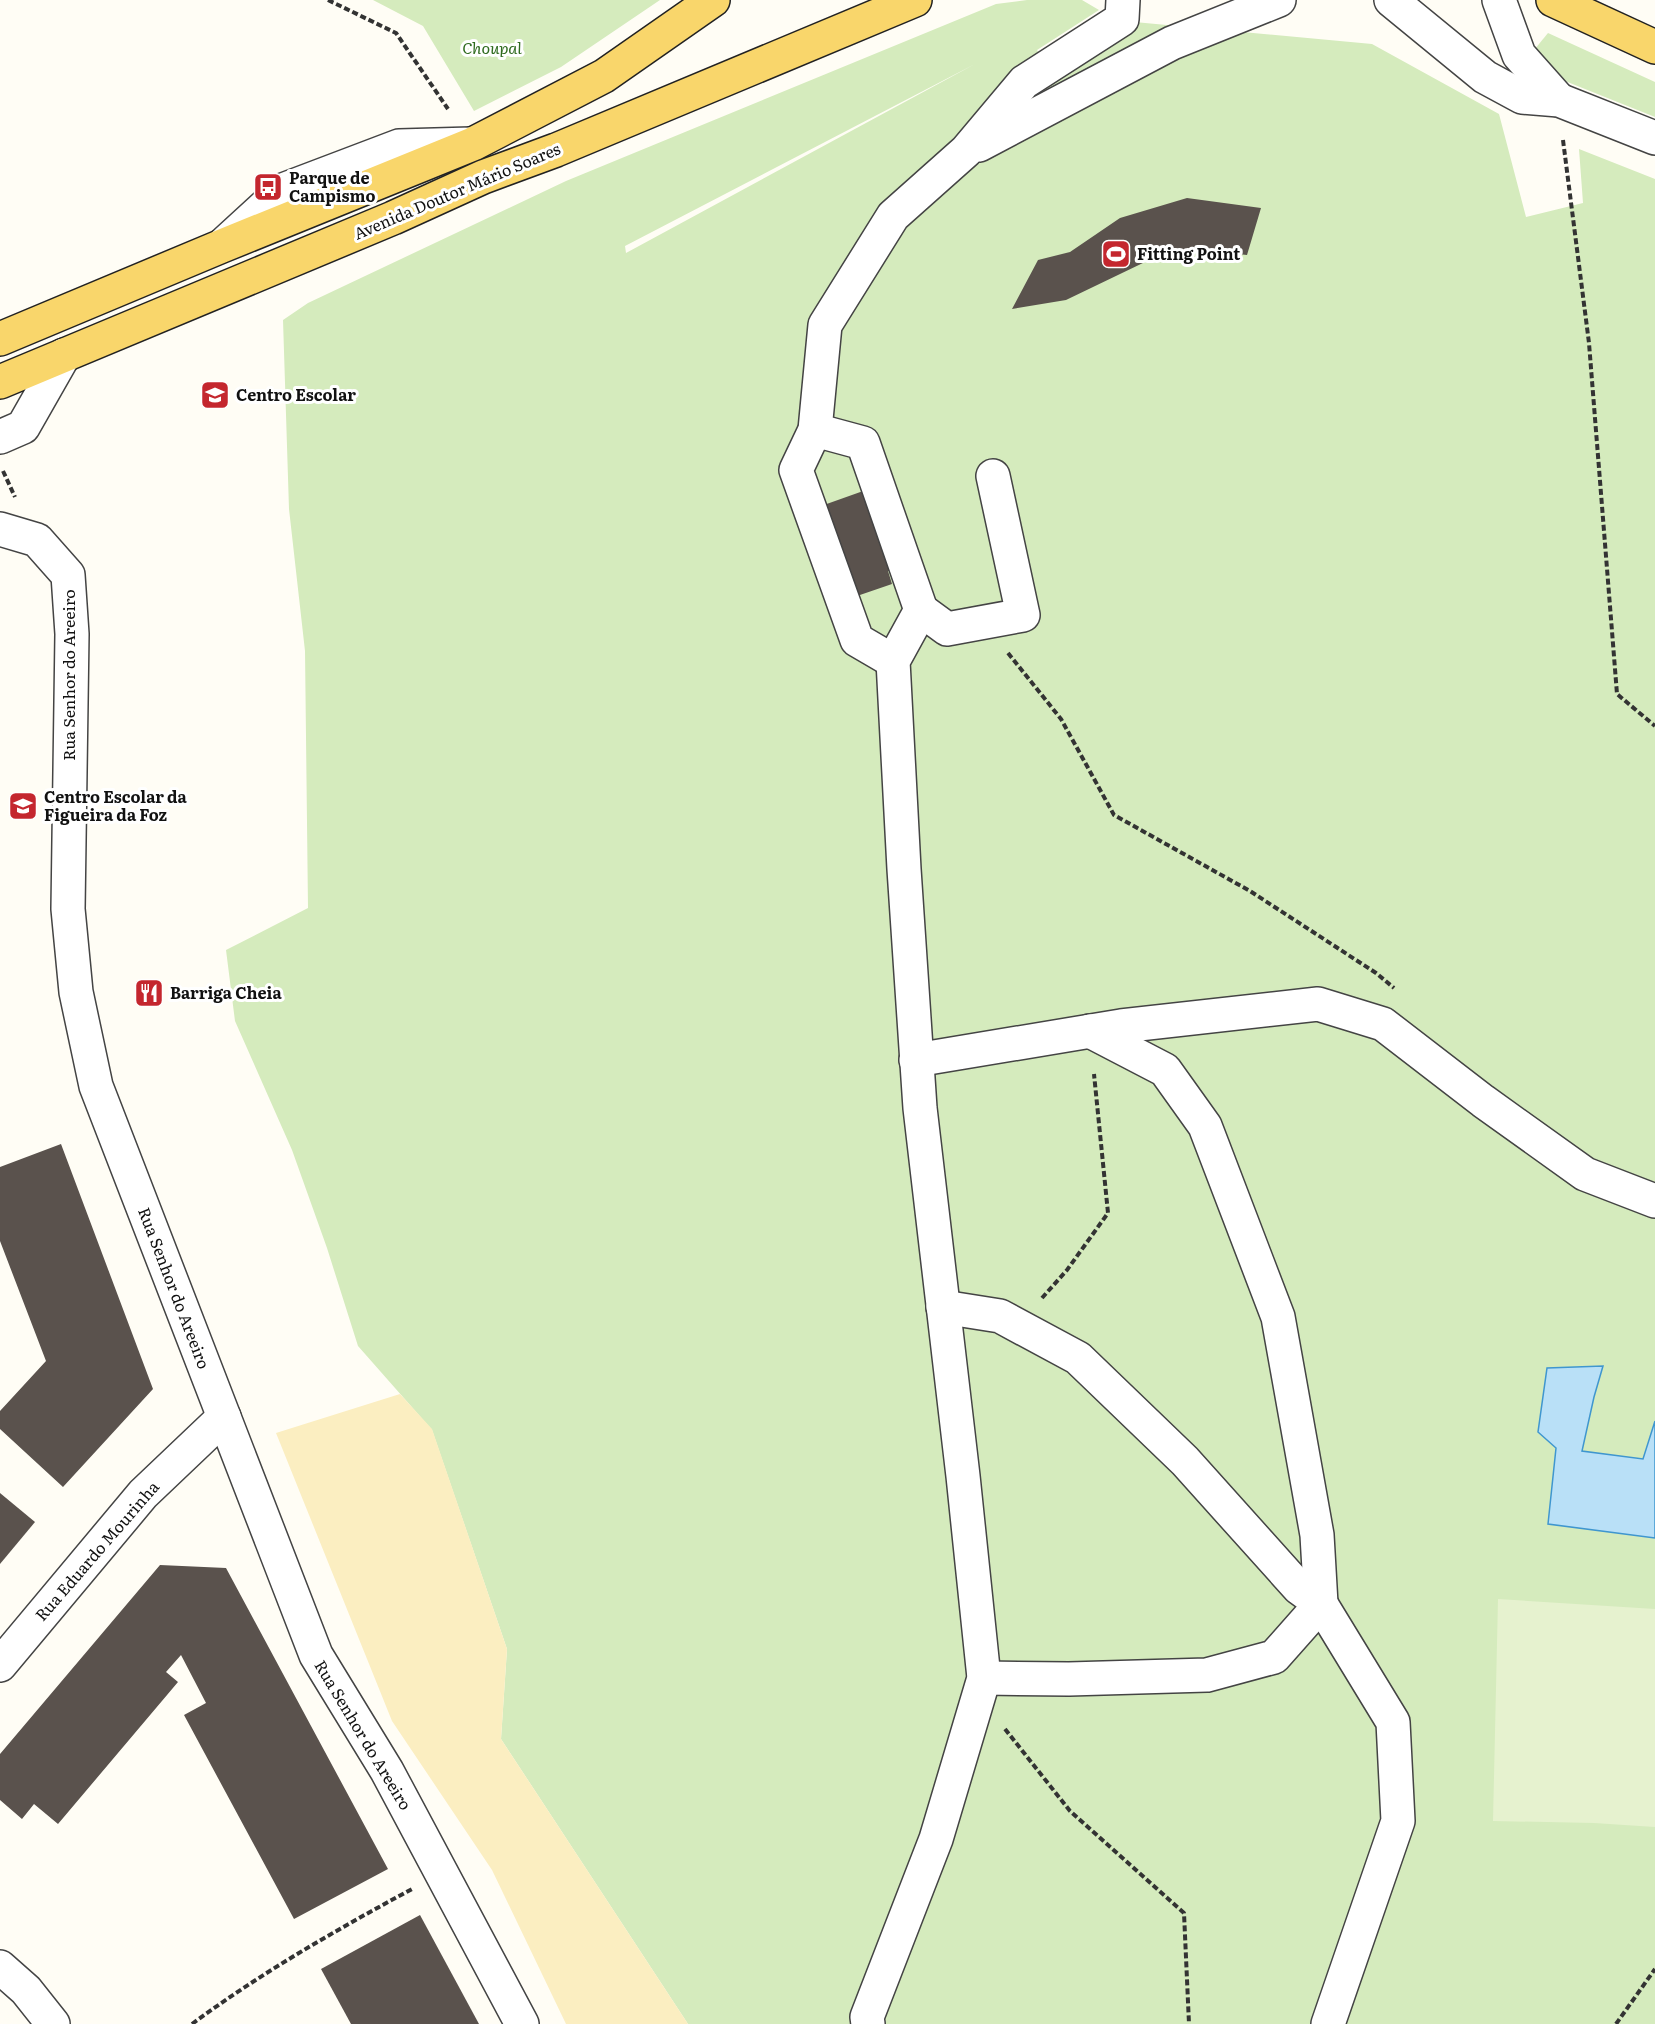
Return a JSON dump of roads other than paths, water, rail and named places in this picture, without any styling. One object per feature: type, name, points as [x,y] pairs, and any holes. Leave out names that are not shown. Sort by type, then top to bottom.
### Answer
[{"type":"main road","points":[[0,339],[473,144],[604,76],[713,0]]},
{"type":"main road","name":"Avenida Doutor Mário Soares","points":[[0,382],[393,218],[483,177],[556,150],[915,0]]},
{"type":"main road","points":[[1552,0],[1655,47]]},
{"type":"street","points":[[893,661],[857,640],[796,470],[815,430],[825,324],[893,216],[966,151],[1024,82],[1122,19],[1123,0]]},
{"type":"street","points":[[966,151],[1172,44],[1279,0]]},
{"type":"street","points":[[1391,0],[1485,77],[1522,97],[1558,100],[1655,138]]},
{"type":"street","points":[[1499,0],[1518,53],[1558,100]]},
{"type":"street","points":[[0,437],[23,428],[64,355]]},
{"type":"street","points":[[815,430],[863,443],[921,610],[947,629],[1023,615],[993,476]]},
{"type":"street","name":"Rua Senhor do Areeiro","points":[[0,530],[37,540],[68,575],[72,634],[68,909],[76,992],[96,1086],[316,1655],[387,1771],[522,2024]]},
{"type":"street","points":[[868,2024],[867,2017],[936,1839],[981,1687],[964,1488],[920,1108],[893,661],[921,610]]},
{"type":"street","points":[[916,1060],[1090,1031],[1318,1004],[1383,1024],[1483,1101],[1585,1174],[1655,1201]]},
{"type":"street","points":[[981,1687],[1069,1679],[1207,1675],[1274,1657],[1321,1604],[1317,1535],[1278,1317],[1205,1126],[1165,1070],[1090,1031]]},
{"type":"street","points":[[943,1307],[1000,1316],[1078,1359],[1185,1461],[1299,1588],[1321,1604],[1393,1722],[1398,1821],[1328,2024]]},
{"type":"street","name":"Rua Eduardo Mourinha","points":[[0,1665],[143,1494],[224,1417]]},
{"type":"street","points":[[0,1967],[26,1990],[53,2024]]},
{"type":"water","points":[[1603,1366],[1582,1451],[1643,1459],[1655,1421],[1655,1538],[1548,1524],[1556,1448],[1538,1432],[1547,1368]]},
{"type":"place","name":"Parque de Campismo","points":[[268,187]]},
{"type":"place","name":"Fitting Point","points":[[1116,254]]},
{"type":"place","name":"Centro Escolar","points":[[215,395]]},
{"type":"place","name":"Centro Escolar da Figueira da Foz","points":[[23,806]]},
{"type":"place","name":"Barriga Cheia","points":[[149,993]]},
{"type":"park label","name":"Choupal","points":[[492,48]]}]
